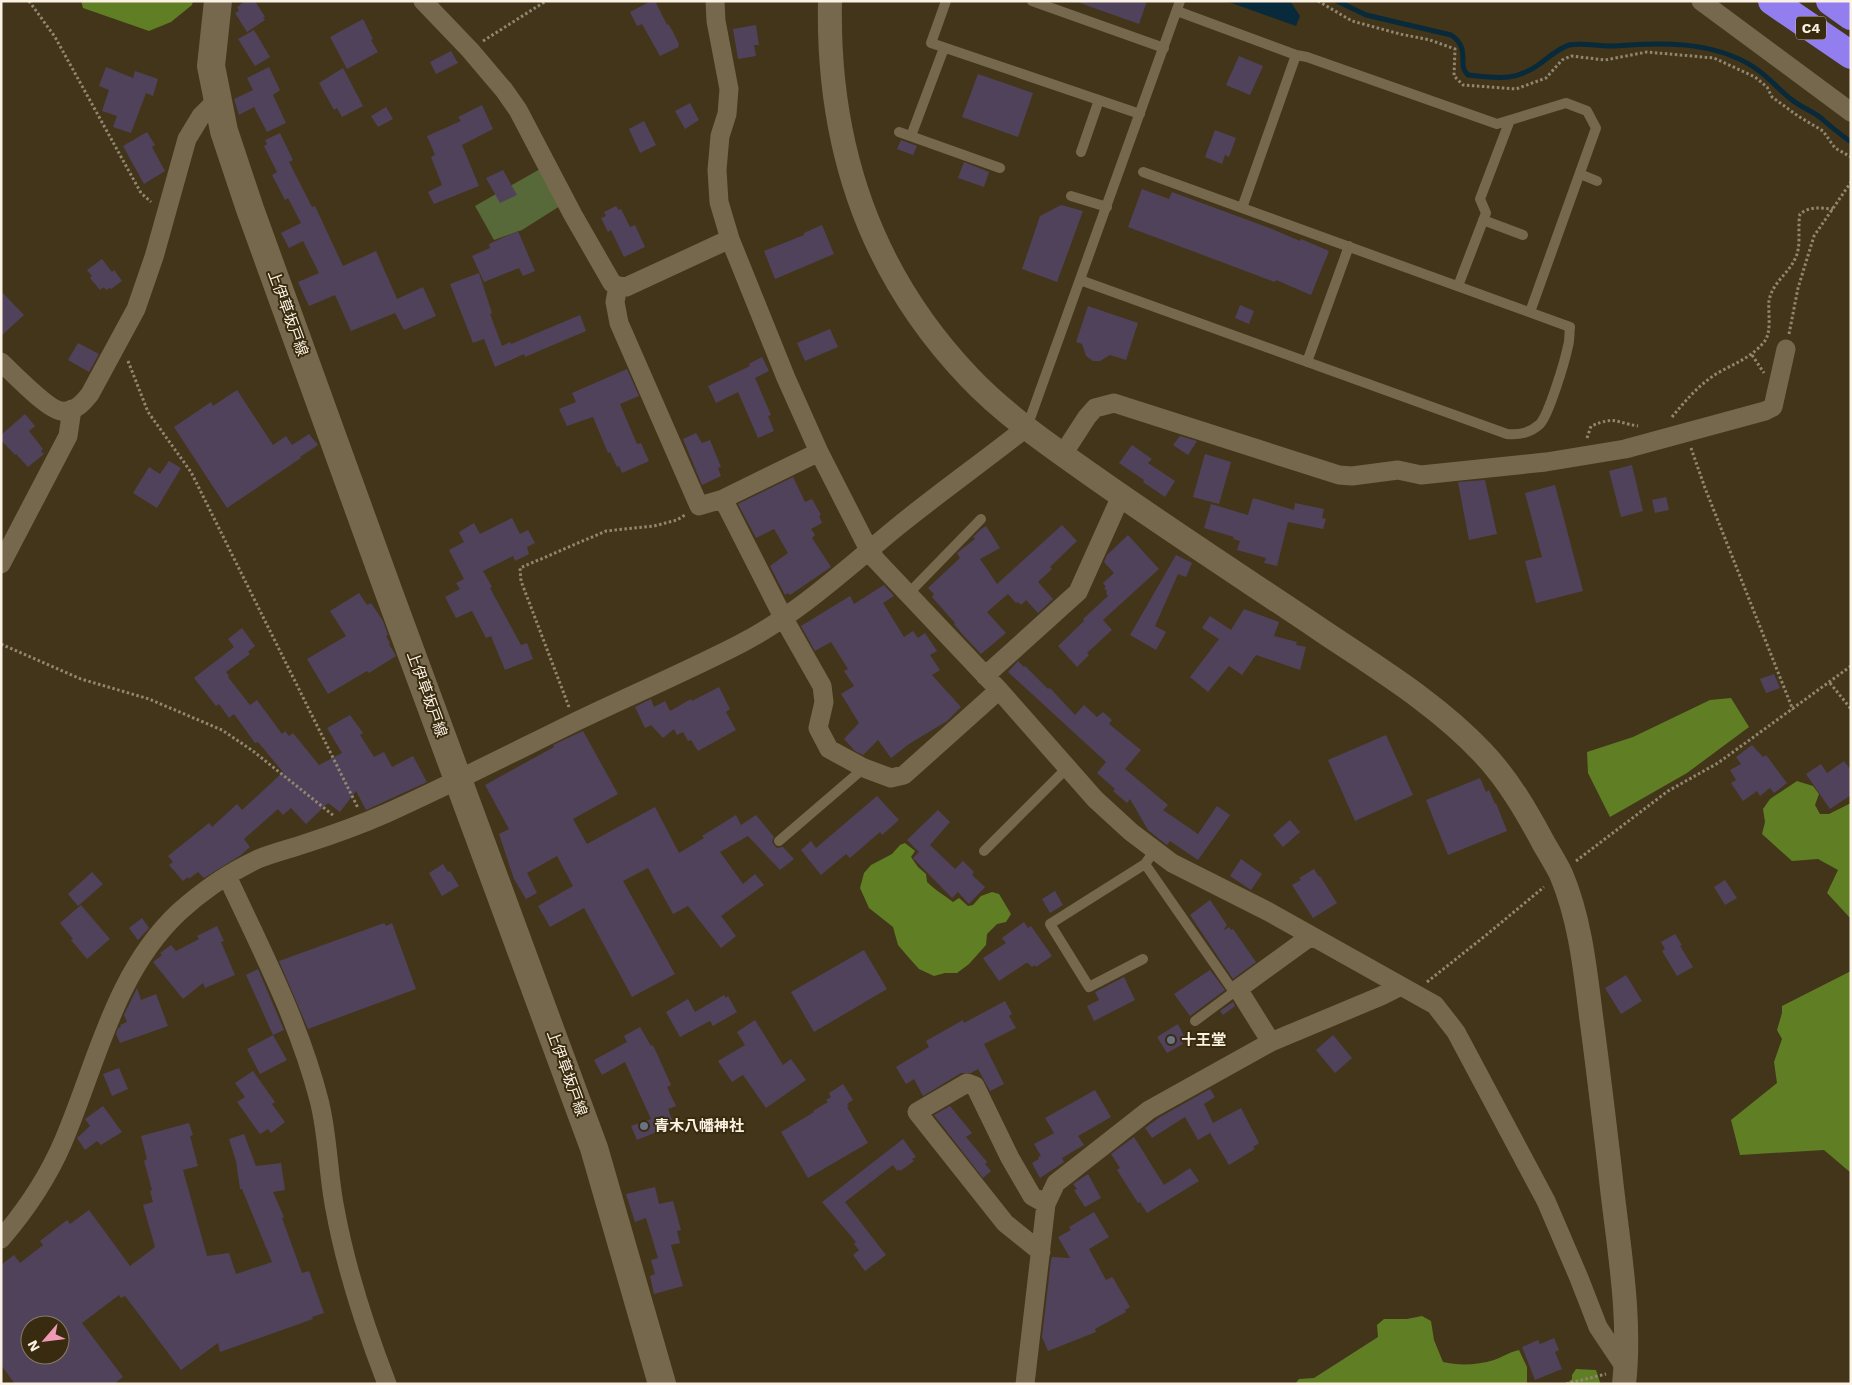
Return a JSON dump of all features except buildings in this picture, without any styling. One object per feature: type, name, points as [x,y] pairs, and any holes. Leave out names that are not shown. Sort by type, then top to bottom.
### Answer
[{"type":"highway","name":"C4","points":[[1772,1],[1851,55]]},
{"type":"highway","name":"C4","points":[[1830,1],[1851,16]]},
{"type":"main road","name":"上伊草坂戸線","points":[[218,1],[211,66],[224,131],[250,209],[594,1148],[662,1384]]},
{"type":"street","points":[[423,1],[470,50],[504,90],[518,110],[573,215],[612,282],[618,286],[626,287],[730,239]]},
{"type":"street","points":[[715,1],[716,21],[729,89],[727,114],[720,136],[717,170],[719,202],[730,239],[786,378],[819,452],[876,560],[999,690],[1096,799],[1131,832],[1150,857],[1172,863],[1269,912],[1436,1005],[1456,1032],[1546,1201],[1598,1327],[1626,1379]]},
{"type":"street","points":[[830,1],[833,69],[842,132],[853,182],[890,272],[942,346],[993,401],[1027,428],[1121,496],[1431,704],[1484,753],[1522,804],[1560,873],[1580,937],[1624,1287],[1626,1379]]},
{"type":"street","points":[[1701,1],[1851,112]]},
{"type":"street","points":[[1,362],[47,404],[61,411],[82,405],[119,342],[139,300],[154,257],[188,139],[201,116],[217,100]]},
{"type":"street","points":[[618,286],[615,302],[619,323],[699,506],[723,499],[819,452]]},
{"type":"street","points":[[1063,454],[1095,408],[1114,402],[1339,475],[1352,476],[1398,470],[1421,475],[1546,462],[1625,449],[1765,411],[1773,407],[1786,349]]},
{"type":"street","points":[[1,564],[68,436],[72,409]]},
{"type":"street","points":[[1,1239],[20,1216],[49,1171],[63,1143],[112,1013],[141,957],[156,936],[180,911],[227,876],[260,858],[345,831],[459,780],[575,722],[685,672],[743,643],[784,619],[1027,428]]},
{"type":"street","points":[[985,676],[1078,592],[1121,496]]},
{"type":"street","points":[[723,499],[784,619],[822,686],[824,702],[818,728],[829,749],[864,768],[891,778],[904,775],[999,690]]},
{"type":"street","points":[[227,876],[299,1035],[320,1102],[334,1208],[347,1266],[365,1327],[387,1384]]},
{"type":"street","points":[[1271,1042],[1236,990],[1311,936]]},
{"type":"street","points":[[1025,1384],[1046,1204],[1056,1183],[1149,1110],[1271,1042],[1381,996],[1408,989]]},
{"type":"street","points":[[1041,1252],[1005,1223],[917,1112],[967,1083],[975,1086],[1010,1158],[1032,1196],[1046,1204]]},
{"type":"lane","points":[[946,1],[931,43],[1140,114]]},
{"type":"lane","points":[[1032,1],[1164,48]]},
{"type":"lane","points":[[1027,428],[1179,6],[1296,55],[1307,57],[1497,124],[1566,103],[1587,111],[1596,128],[1530,312]]},
{"type":"lane","points":[[911,136],[944,48]]},
{"type":"lane","points":[[1242,208],[1296,55]]},
{"type":"lane","points":[[1081,152],[1099,100]]},
{"type":"lane","points":[[1458,286],[1486,213],[1480,199],[1510,120]]},
{"type":"lane","points":[[900,132],[1000,168]]},
{"type":"lane","points":[[1080,280],[1507,434],[1520,435],[1531,431],[1540,423],[1547,412],[1568,346],[1570,327],[1143,172]]},
{"type":"lane","points":[[1580,174],[1597,181]]},
{"type":"lane","points":[[1071,196],[1107,207]]},
{"type":"lane","points":[[1482,220],[1523,234]]},
{"type":"lane","points":[[1307,362],[1349,246]]},
{"type":"lane","points":[[908,594],[981,519]]},
{"type":"lane","points":[[779,841],[864,768]]},
{"type":"lane","points":[[984,851],[1068,768]]},
{"type":"lane","points":[[1143,959],[1089,988],[1050,924],[1150,857],[1236,990],[1195,1021]]},
{"type":"path","points":[[29,1],[55,37],[141,193],[166,211]]},
{"type":"path","points":[[470,50],[546,1]]},
{"type":"path","points":[[1318,1],[1352,21],[1430,40],[1455,49],[1454,76],[1463,85],[1516,89],[1546,78],[1562,60],[1571,56],[1605,60],[1647,52],[1714,58],[1755,77],[1767,87],[1772,96],[1798,116],[1823,131],[1836,148],[1851,157]]},
{"type":"path","points":[[1786,349],[1798,288],[1814,236],[1851,182]]},
{"type":"path","points":[[1666,422],[1702,385],[1716,374],[1752,355],[1766,340],[1770,299],[1777,282],[1796,259],[1799,237],[1797,225],[1800,214],[1806,209],[1833,209]]},
{"type":"path","points":[[119,342],[148,412],[190,472],[365,822]]},
{"type":"path","points":[[1580,456],[1591,426],[1614,419],[1641,427]]},
{"type":"path","points":[[1686,433],[1705,488],[1793,710]]},
{"type":"path","points":[[575,722],[521,581],[520,568],[606,531],[662,524],[677,520],[699,506]]},
{"type":"path","points":[[1,644],[80,678],[148,699],[222,730],[253,751],[330,812],[345,831]]},
{"type":"path","points":[[1408,989],[1486,936],[1560,873],[1668,791],[1718,763],[1851,666]]},
{"type":"path","points":[[1830,683],[1851,709]]},
{"type":"path","points":[[1566,1384],[1626,1379]]},
{"type":"green space","points":[[81,1],[193,1],[192,5],[171,22],[149,31],[83,8]]},
{"type":"green space","points":[[540,169],[560,206],[522,230],[494,240],[475,206]]},
{"type":"green space","points":[[1731,698],[1749,727],[1687,773],[1610,817],[1588,773],[1587,752],[1633,737],[1710,700]]},
{"type":"green space","points":[[1797,781],[1813,786],[1819,794],[1815,805],[1820,814],[1829,814],[1851,803],[1851,919],[1827,893],[1838,870],[1818,859],[1792,861],[1762,834],[1765,822],[1763,809],[1770,799]]},
{"type":"green space","points":[[905,843],[915,851],[911,857],[926,874],[927,882],[953,902],[959,898],[968,906],[973,905],[981,896],[992,892],[999,894],[1011,914],[1006,922],[997,924],[987,934],[986,945],[969,964],[957,973],[945,973],[934,976],[919,969],[898,945],[893,927],[869,908],[860,888],[864,873],[871,865],[892,854],[900,845]]},
{"type":"green space","points":[[1851,971],[1851,1173],[1824,1150],[1740,1155],[1731,1120],[1777,1083],[1774,1062],[1782,1039],[1777,1030],[1782,1006]]},
{"type":"green space","points":[[1422,1316],[1431,1321],[1434,1340],[1443,1362],[1462,1364],[1482,1363],[1519,1350],[1527,1367],[1527,1384],[1295,1384],[1299,1379],[1314,1378],[1378,1337],[1377,1325],[1384,1319],[1407,1319]]},
{"type":"green space","points":[[1576,1369],[1596,1370],[1599,1384],[1566,1384],[1572,1379]]},
{"type":"water","points":[[1226,1],[1290,1],[1300,16],[1296,26]]},
{"type":"waterway","points":[[1337,1],[1366,15],[1451,35],[1461,46],[1463,66],[1468,75],[1497,78],[1515,76],[1532,69],[1562,48],[1575,44],[1609,46],[1668,44],[1685,45],[1720,52],[1752,66],[1792,100],[1818,116],[1851,142]]},
{"type":"place","name":"十王堂","points":[[1171,1040]]},
{"type":"place","name":"青木八幡神社","points":[[644,1126]]}]
